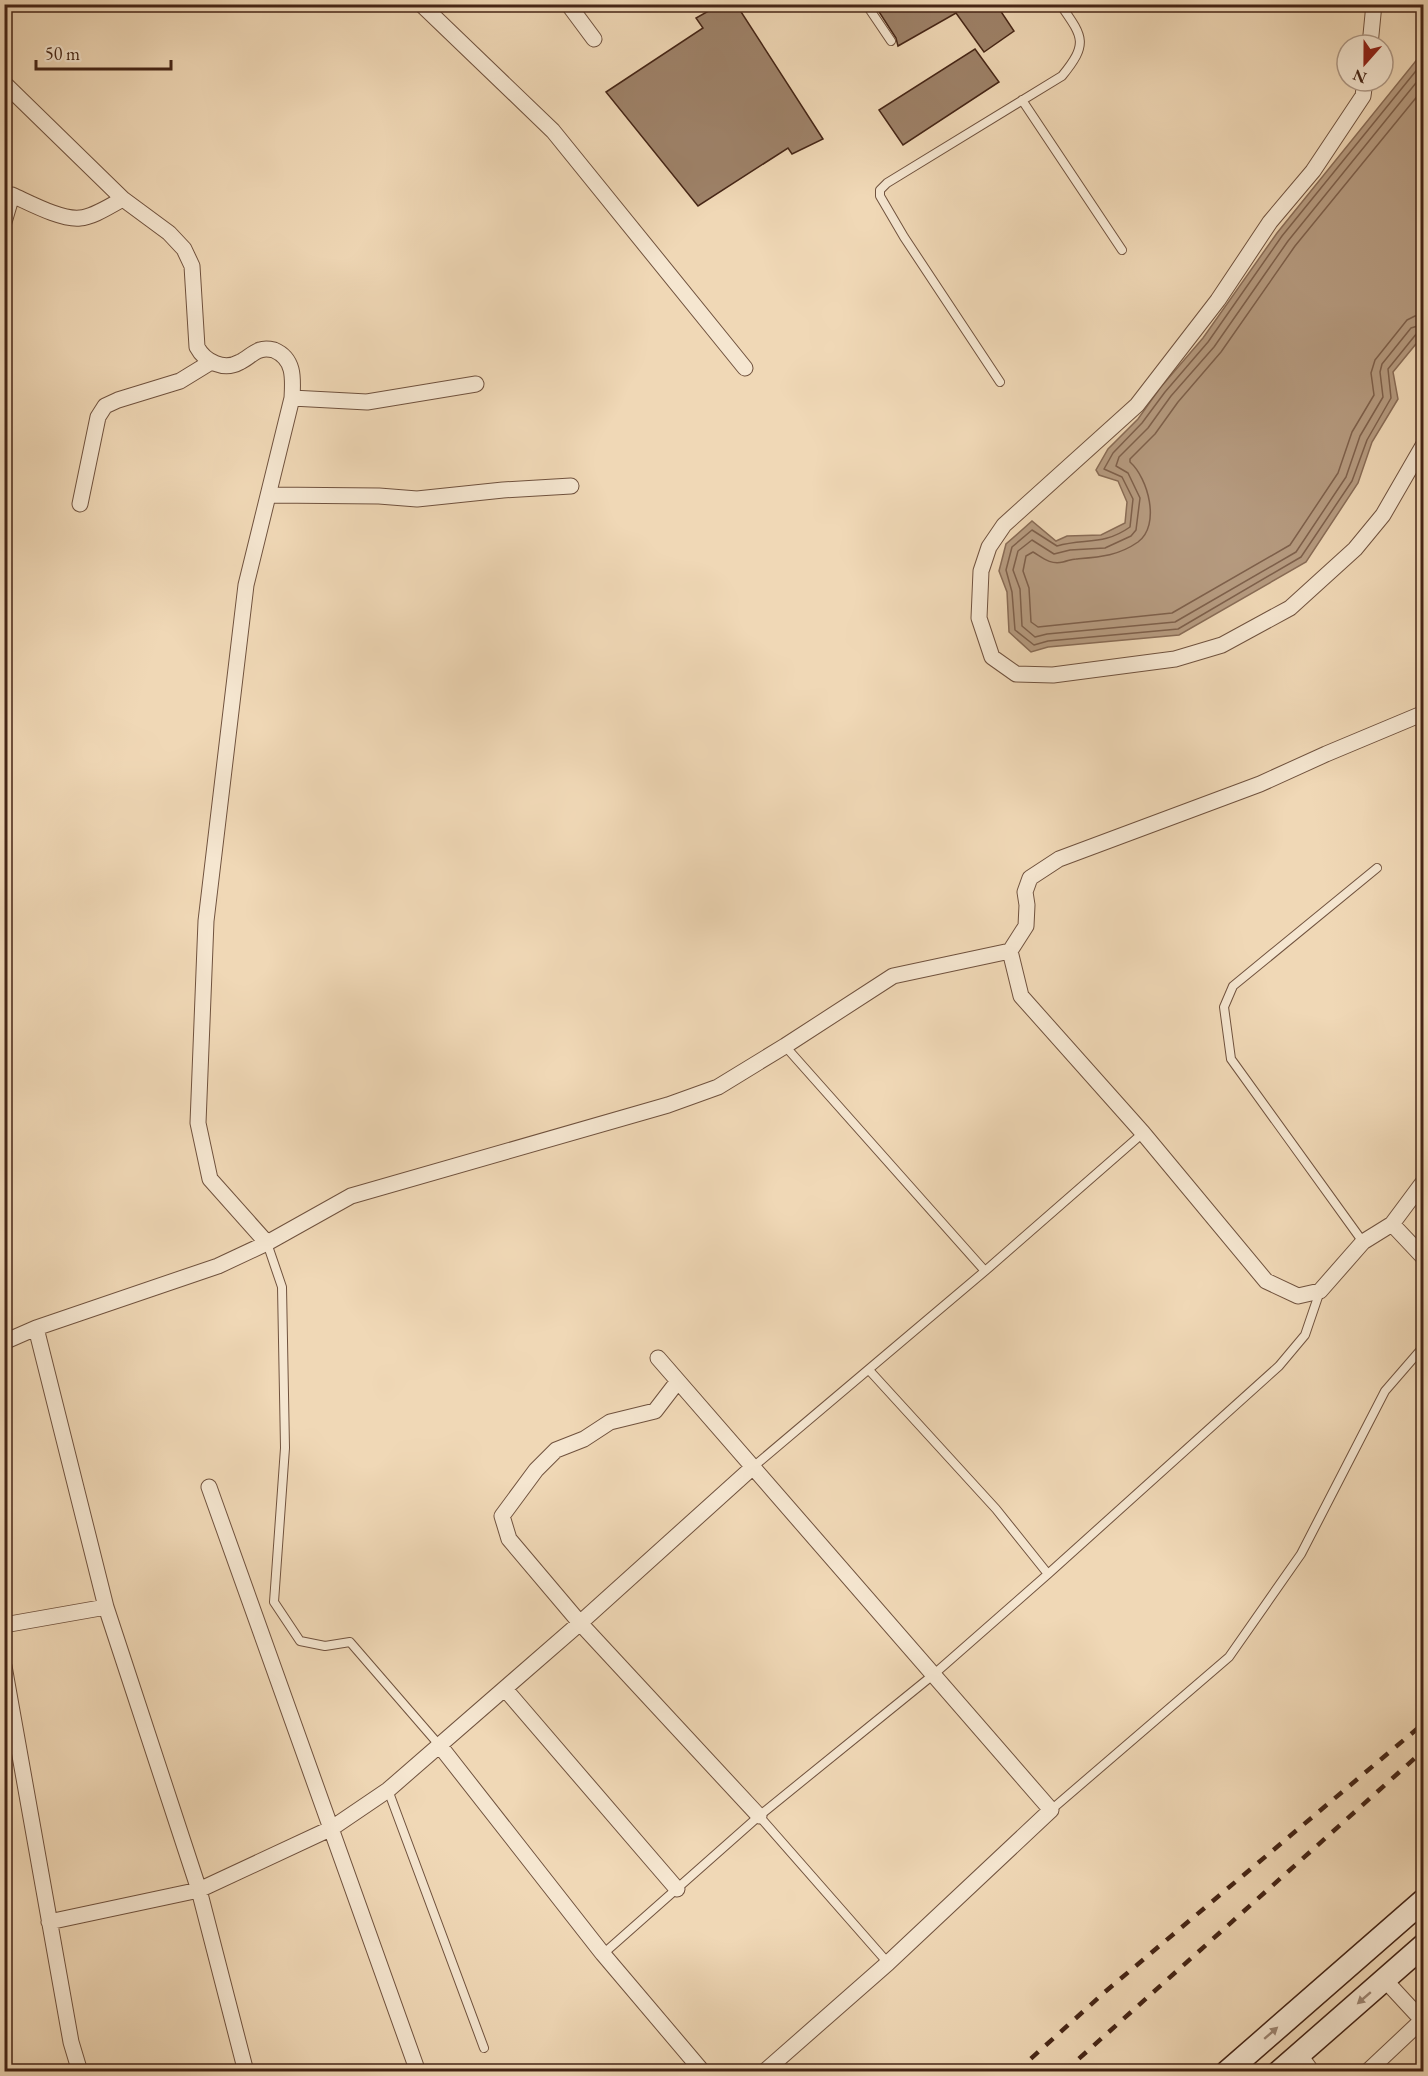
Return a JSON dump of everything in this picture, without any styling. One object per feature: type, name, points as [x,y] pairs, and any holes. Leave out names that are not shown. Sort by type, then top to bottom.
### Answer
[{"type":"main road","points":[[1227,2072],[1424,1900]]},
{"type":"main road","points":[[1279,2072],[1306,2063],[1384,1979],[1424,1945]]},
{"type":"street","points":[[421,4],[553,131],[746,368]]},
{"type":"street","points":[[568,4],[594,39]]},
{"type":"street","points":[[1371,33],[1374,4]]},
{"type":"street","points":[[4,83],[123,199],[169,233],[184,249],[192,267],[197,347],[202,356],[211,362],[232,366],[260,350],[269,348],[281,353],[292,368],[292,398],[270,495],[246,585],[206,921],[198,1123],[210,1179],[267,1243]]},
{"type":"street","points":[[1363,93],[1313,171],[1270,222],[1218,300],[1137,405],[1004,525],[989,547],[981,571],[979,618],[992,657],[1016,674],[1053,675],[1175,659],[1222,645],[1290,608],[1355,549],[1383,515],[1424,444]]},
{"type":"street","points":[[4,222],[12,195],[62,216],[78,219],[88,217],[123,199]]},
{"type":"street","points":[[80,504],[98,417],[105,406],[180,381],[211,362]]},
{"type":"street","points":[[292,398],[367,402],[476,384]]},
{"type":"street","points":[[270,495],[379,496],[417,499],[571,486]]},
{"type":"street","points":[[4,1342],[36,1328],[218,1266],[267,1243],[351,1196],[668,1105],[718,1087],[893,976],[1010,951],[1026,926],[1025,892],[1030,878],[1059,859],[1260,784],[1424,713]]},
{"type":"street","points":[[1010,951],[1021,996],[1143,1133],[1266,1281],[1298,1296],[1320,1291],[1363,1242],[1392,1224],[1424,1181]]},
{"type":"street","points":[[1392,1224],[1424,1258]]},
{"type":"street","points":[[36,1328],[106,1607],[199,1890],[246,2072]]},
{"type":"street","points":[[658,1358],[1052,1810],[888,1963],[764,2072]]},
{"type":"street","points":[[678,1381],[654,1411],[610,1422],[584,1439],[556,1450],[536,1470],[502,1516],[510,1539],[580,1623],[759,1816]]},
{"type":"street","points":[[49,1923],[199,1890],[332,1828],[388,1790],[440,1746],[753,1467]]},
{"type":"street","points":[[209,1487],[418,2072]]},
{"type":"street","points":[[4,1624],[106,1607]]},
{"type":"street","points":[[4,1666],[71,2042],[80,2072]]},
{"type":"street","points":[[505,1689],[677,1889]]},
{"type":"street","points":[[440,1746],[603,1954],[703,2072]]},
{"type":"street","points":[[1367,2072],[1418,2024],[1422,2016],[1384,1979]]},
{"type":"lane","points":[[866,4],[891,41]]},
{"type":"lane","points":[[1000,382],[879,196],[880,190],[887,183],[1062,76],[1079,54],[1081,46],[1079,35],[1060,4]]},
{"type":"lane","points":[[1022,100],[1122,250]]},
{"type":"lane","points":[[1363,1242],[1231,1059],[1224,1007],[1233,986],[1377,868]]},
{"type":"lane","points":[[785,1046],[985,1271]]},
{"type":"lane","points":[[753,1467],[985,1271],[1143,1133]]},
{"type":"lane","points":[[267,1243],[282,1287],[285,1448],[274,1602],[300,1641],[325,1646],[350,1642],[440,1746]]},
{"type":"lane","points":[[603,1954],[759,1816],[933,1675],[1279,1366],[1305,1335],[1320,1291]]},
{"type":"lane","points":[[1052,1810],[1229,1657],[1301,1554],[1385,1391],[1424,1346]]},
{"type":"lane","points":[[869,1370],[996,1509],[1048,1574]]},
{"type":"lane","points":[[388,1790],[484,2048]]},
{"type":"lane","points":[[759,1816],[888,1963]]},
{"type":"water","points":[[1423,52],[1423,332],[1393,372],[1398,399],[1372,442],[1358,483],[1306,562],[1179,635],[1048,647],[1031,652],[1009,632],[1007,592],[999,571],[1006,544],[1032,521],[1056,541],[1067,536],[1101,535],[1125,523],[1127,502],[1118,481],[1099,475],[1096,470],[1108,449],[1138,419],[1160,388],[1203,338],[1277,233],[1390,93],[1395,93],[1395,87]]},
{"type":"building","points":[[721,4],[736,4],[823,139],[792,154],[788,148],[698,206],[606,92],[703,28],[696,18]]},
{"type":"building","points":[[874,4],[996,4],[1014,31],[984,52],[956,13],[898,46],[896,38]]},
{"type":"building","points":[[975,49],[999,82],[903,145],[879,110]]},
{"type":"railway","points":[[1016,2072],[1106,1991],[1424,1723]]},
{"type":"railway","points":[[1064,2072],[1424,1750]]}]
